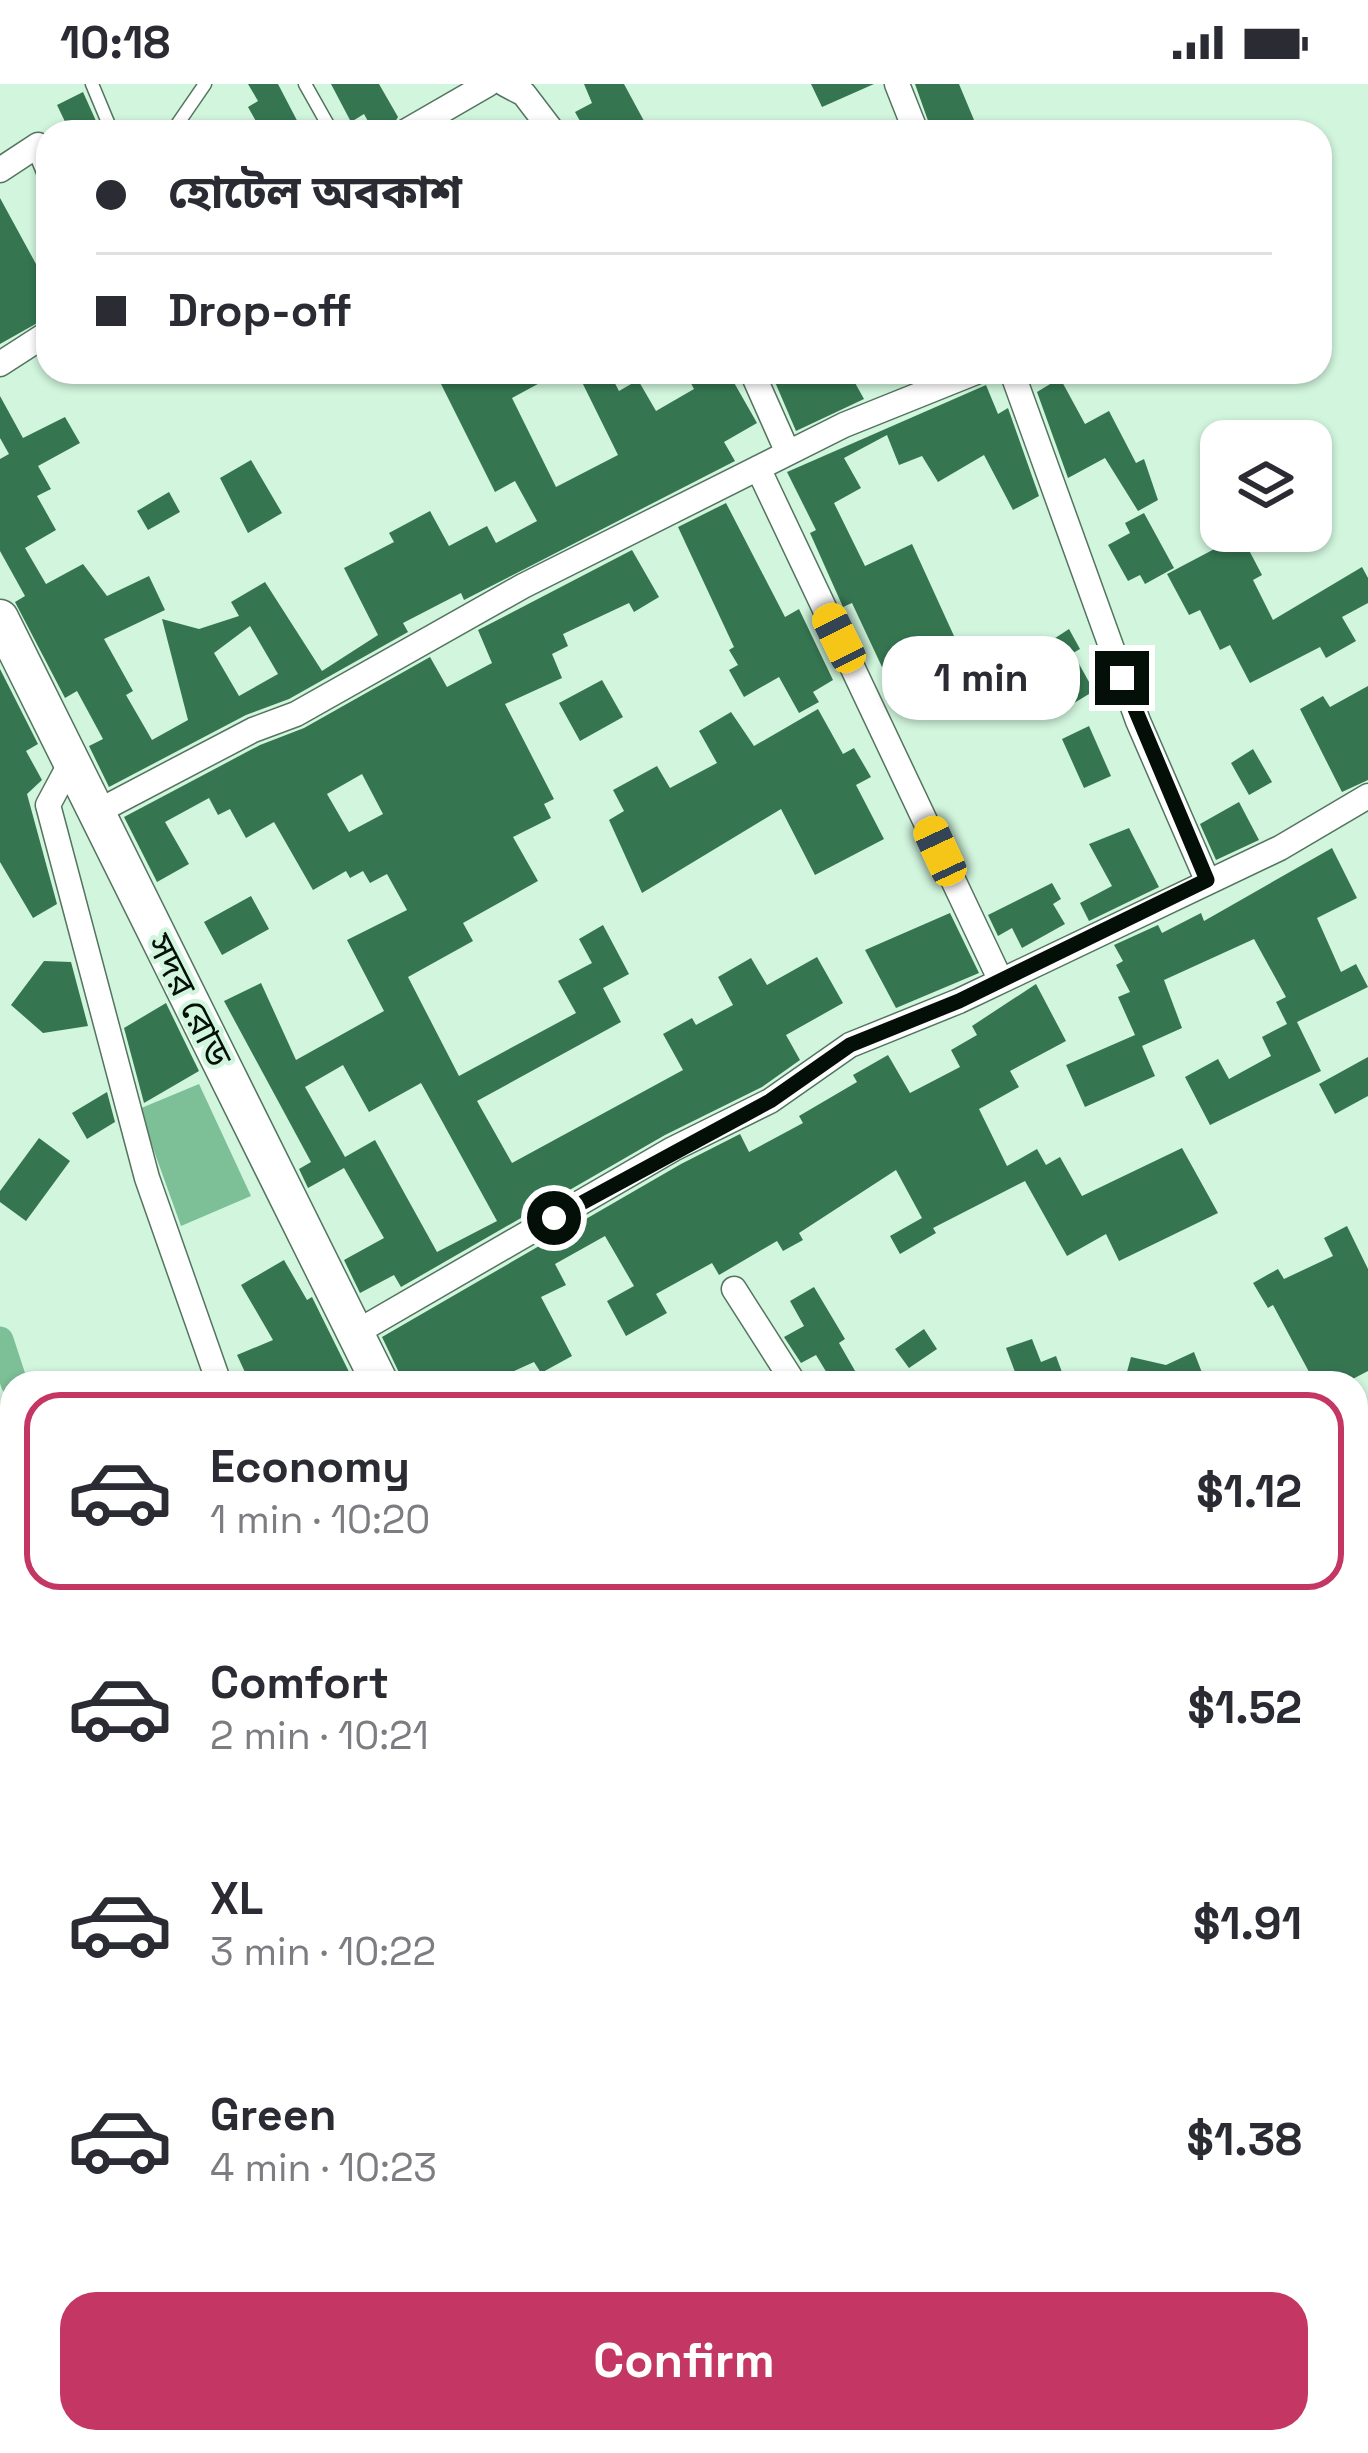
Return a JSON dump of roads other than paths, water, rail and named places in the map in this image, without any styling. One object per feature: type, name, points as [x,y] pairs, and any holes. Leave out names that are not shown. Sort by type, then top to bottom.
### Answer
[{"type":"street","points":[[425,120],[488,84]]},
{"type":"street","points":[[505,84],[524,94],[544,120]]},
{"type":"street","points":[[897,84],[911,120]]},
{"type":"street","points":[[0,170],[36,146]]},
{"type":"street","points":[[0,364],[36,341]]},
{"type":"street","points":[[757,384],[788,453]]},
{"type":"street","points":[[95,812],[296,714],[523,586],[758,468],[948,384]]},
{"type":"street","points":[[1016,384],[1138,721],[1207,880]]},
{"type":"street","points":[[758,468],[1000,980]]},
{"type":"street","name":"সদর রোড","points":[[0,618],[374,1371]]},
{"type":"street","points":[[70,762],[48,805],[147,1178],[215,1371]]},
{"type":"street","points":[[356,1332],[673,1149],[770,1101],[850,1045],[1280,848],[1368,796]]},
{"type":"street","points":[[734,1289],[786,1371]]},
{"type":"lane","points":[[92,84],[107,120]]},
{"type":"lane","points":[[180,120],[205,84]]},
{"type":"lane","points":[[305,84],[325,120]]},
{"type":"waterway","points":[[0,1340],[10,1371]]}]
